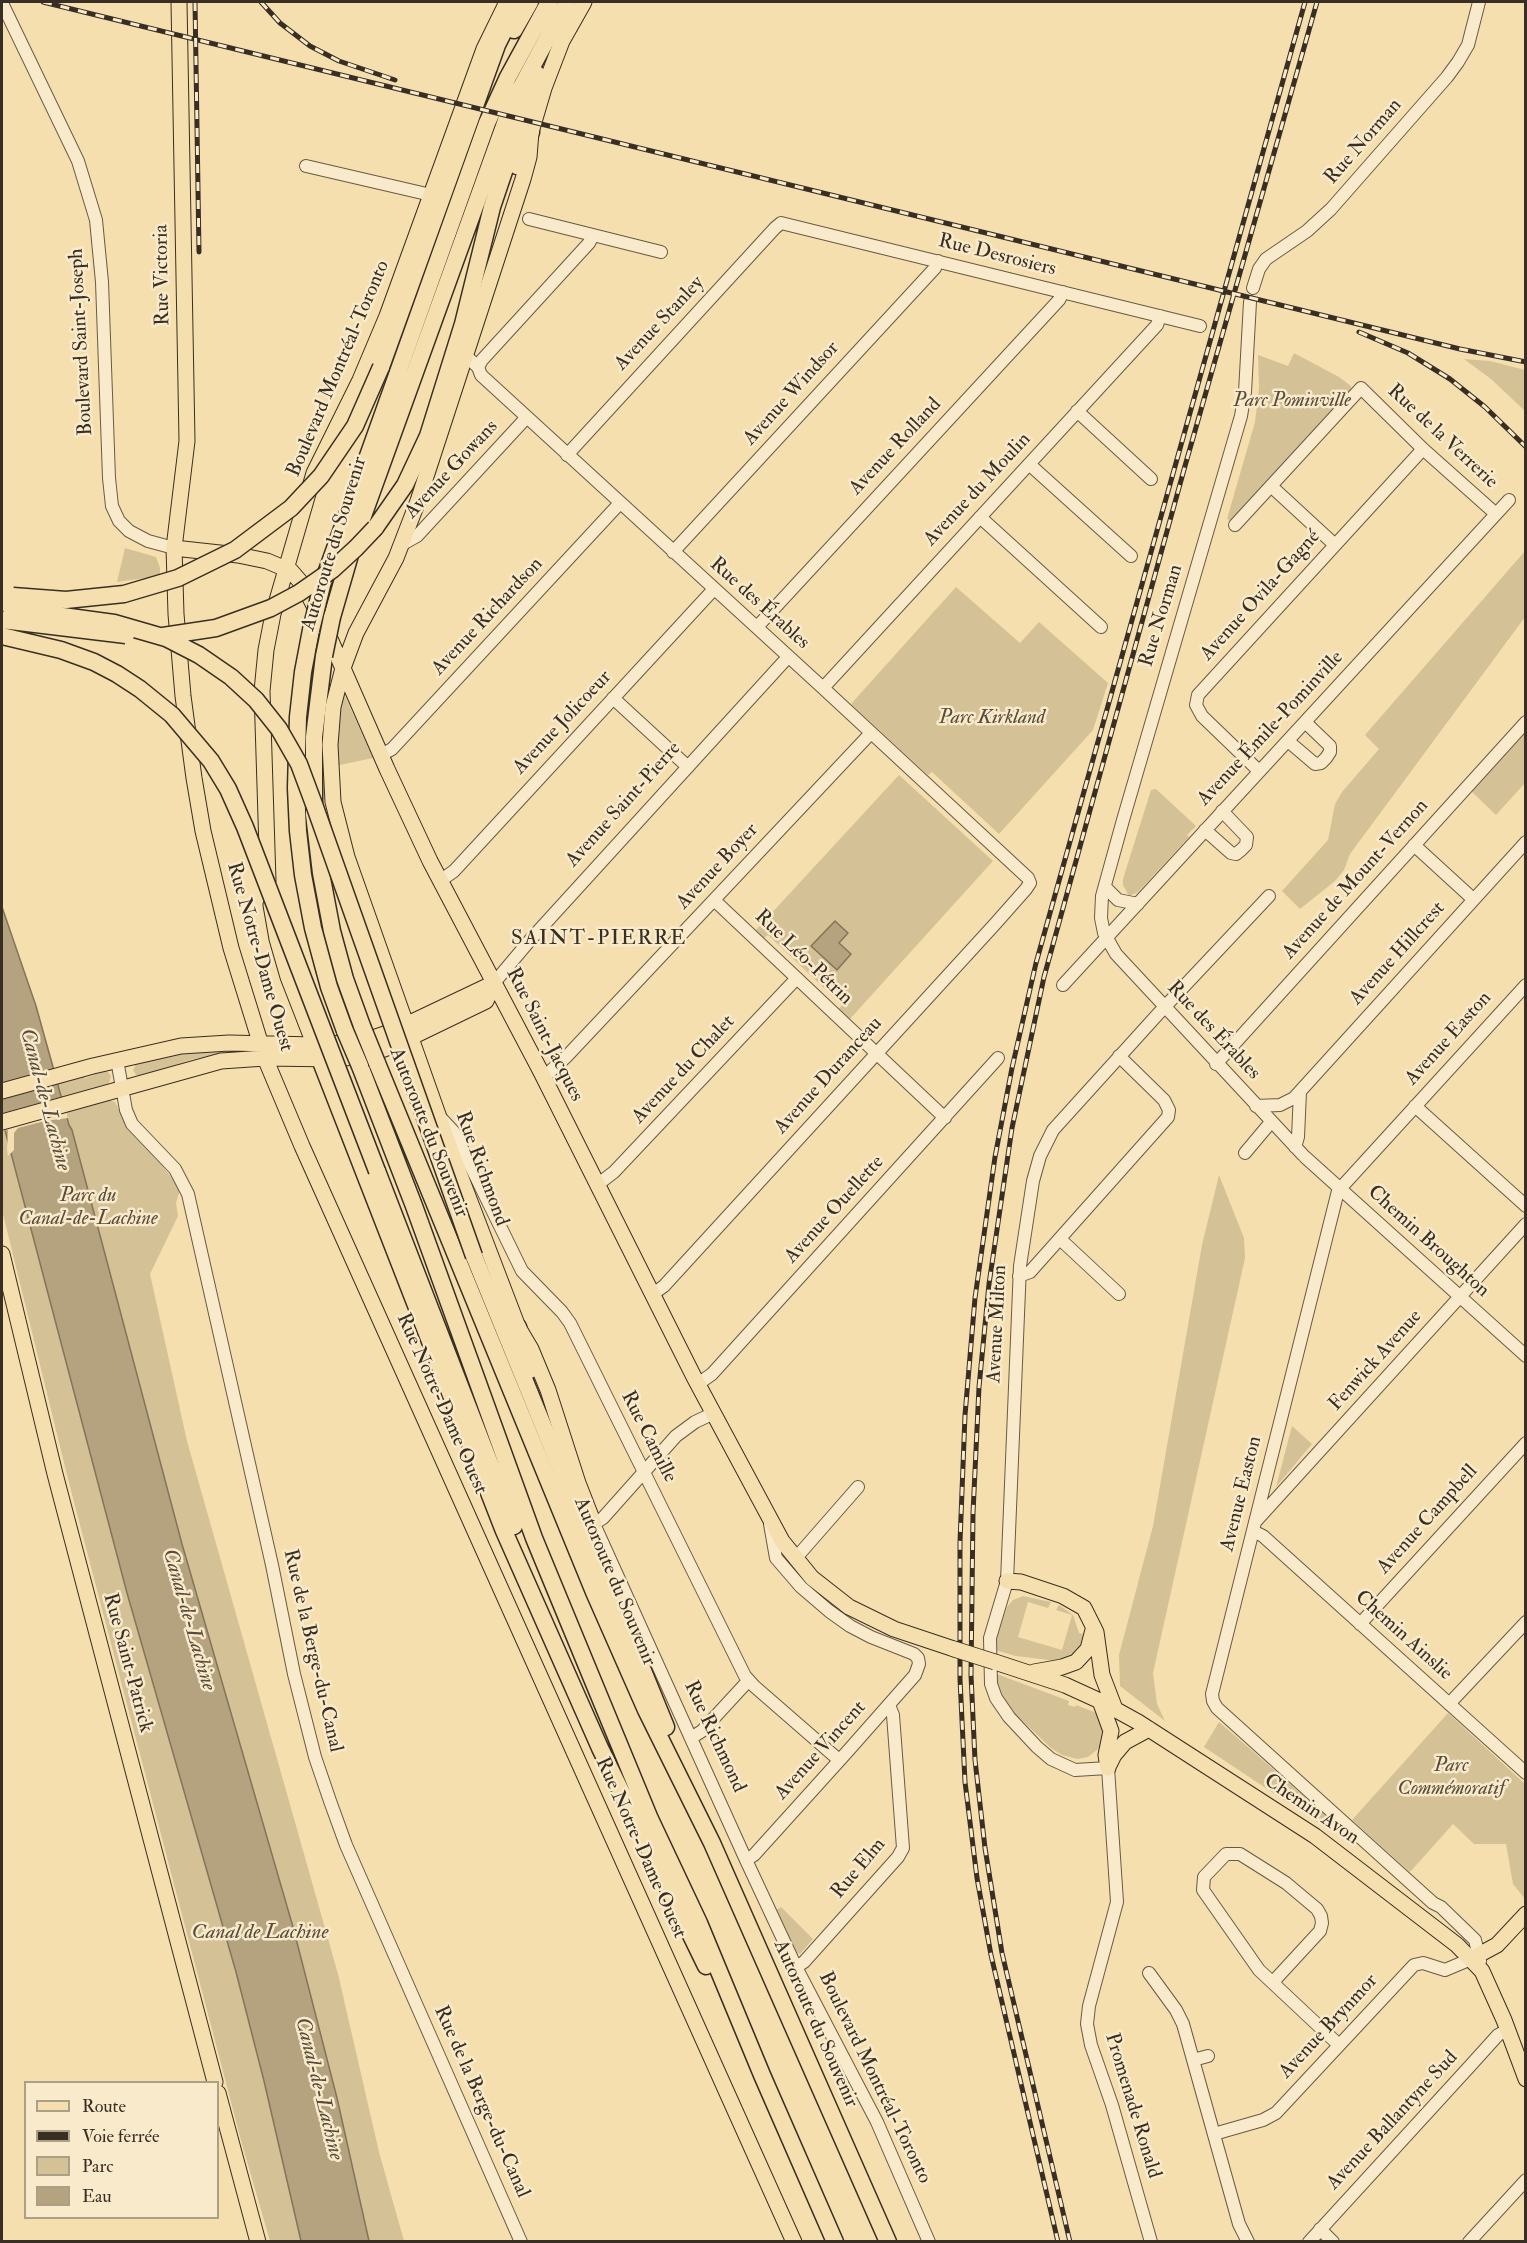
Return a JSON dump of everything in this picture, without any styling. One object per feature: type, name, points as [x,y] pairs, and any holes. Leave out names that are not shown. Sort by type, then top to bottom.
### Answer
[{"type":"highway","points":[[2,596],[66,600],[124,594],[160,585],[235,550],[261,532],[291,508],[325,470],[358,421],[381,367],[497,45],[511,17],[515,2]]},
{"type":"highway","points":[[482,89],[530,2]]},
{"type":"highway","points":[[473,288],[492,207],[558,6]]},
{"type":"highway","name":"Autoroute du Souvenir","points":[[558,6],[508,77],[487,123],[322,585],[303,672],[298,717],[296,788],[303,875],[315,935],[329,987],[418,1217],[534,1538],[650,1819],[699,1923],[762,2075],[835,2241]]},
{"type":"highway","name":"Autoroute du Souvenir","points":[[558,6],[507,115],[354,541],[332,617],[324,656],[314,737],[314,814],[321,873],[332,931],[345,979],[362,1026],[594,1592],[646,1710],[711,1843],[888,2241]]},
{"type":"highway","points":[[2,620],[117,635],[172,635],[200,632],[231,624],[286,600],[309,587],[344,560],[375,528],[391,507],[405,485],[423,448],[473,288],[520,155],[531,132]]},
{"type":"highway","points":[[2,607],[120,625],[166,638],[199,655],[231,677],[256,700],[279,729],[299,764],[315,807],[474,1256],[711,1843]]},
{"type":"highway","points":[[2,636],[69,653],[100,665],[123,678],[172,715],[211,761],[228,789],[245,826],[486,1451],[562,1657]]},
{"type":"highway","points":[[317,1052],[504,1532],[562,1657],[600,1748],[686,1928],[762,2075]]},
{"type":"highway","points":[[518,1327],[523,1352],[538,1393],[553,1449]]},
{"type":"main road","name":"Rue Victoria","points":[[174,548],[187,441],[179,2]]},
{"type":"main road","name":"Boulevard Montréal-Toronto","points":[[317,1052],[280,953],[268,884],[263,677],[271,622],[314,473],[372,354],[400,284],[484,50],[507,2]]},
{"type":"main road","points":[[410,1031],[351,867],[336,817],[331,782],[330,737],[335,699],[356,633],[401,544],[423,487],[523,179],[529,157],[531,132],[554,59],[584,2]]},
{"type":"main road","name":"Boulevard Saint-Joseph","points":[[174,548],[252,557],[286,568]]},
{"type":"main road","name":"Rue Notre-Dame Ouest","points":[[174,548],[179,664],[198,804],[224,920],[263,1051],[340,1232],[794,2241]]},
{"type":"main road","name":"Rue Saint-Jacques","points":[[286,568],[298,577],[304,586],[416,834],[698,1384],[782,1541],[795,1559],[826,1590],[869,1618],[900,1632],[995,1662]]},
{"type":"main road","name":"Avenue Saint-Pierre","points":[[2,1090],[117,1060],[190,1045],[263,1051],[317,1052],[349,1059],[368,1056],[494,984]]},
{"type":"main road","name":"Rue Richmond","points":[[410,1031],[518,1327],[544,1379],[594,1524]]},
{"type":"main road","name":"Avenue Saint-Pierre","points":[[2,1122],[263,1051]]},
{"type":"main road","name":"Rue Saint-Patrick","points":[[2,1254],[57,1481],[215,2081]]},
{"type":"main road","points":[[1007,1581],[1027,1584],[1075,1601],[1084,1608],[1098,1638],[1102,1675],[1115,1709]]},
{"type":"main road","points":[[1032,1672],[1066,1666],[1080,1659],[1092,1639],[1092,1621]]},
{"type":"main road","name":"Chemin Avon","points":[[995,1662],[1065,1684],[1149,1729],[1315,1836],[1474,1957],[1522,2056],[1526,2079]]},
{"type":"main road","points":[[1100,1701],[1111,1731],[1106,1755],[1108,1768]]},
{"type":"main road","points":[[1108,1768],[1114,1755],[1125,1742],[1149,1729]]},
{"type":"main road","points":[[1474,1957],[1497,1945],[1526,1914]]},
{"type":"main road","points":[[219,2097],[258,2241]]},
{"type":"street","name":"Rue Norman","points":[[1253,288],[1259,269],[1266,259],[1319,220],[1447,77],[1468,45],[1479,2]]},
{"type":"street","name":"Boulevard Saint-Joseph","points":[[2,3],[78,161],[96,220],[102,282],[109,489],[112,506],[119,521],[129,531],[148,541],[174,548]]},
{"type":"street","points":[[306,166],[431,195]]},
{"type":"street","points":[[529,219],[661,252]]},
{"type":"street","name":"Rue Desrosiers","points":[[784,223],[1200,326]]},
{"type":"street","name":"Avenue Stanley","points":[[567,455],[775,228],[784,223]]},
{"type":"street","points":[[478,367],[584,249],[593,235]]},
{"type":"street","name":"Avenue Windsor","points":[[673,552],[938,261]]},
{"type":"street","name":"Avenue Rolland","points":[[756,627],[1051,308],[1063,292]]},
{"type":"street","name":"Rue Norman","points":[[1106,938],[1101,918],[1101,902],[1170,653],[1240,416],[1245,392],[1250,302]]},
{"type":"street","name":"Avenue du Moulin","points":[[823,688],[1157,325],[1160,316]]},
{"type":"street","name":"Rue des Érables","points":[[466,356],[478,367],[481,375],[823,688],[1029,881]]},
{"type":"street","name":"Rue de la Verrerie","points":[[1271,486],[1361,388],[1496,514]]},
{"type":"street","points":[[1077,411],[1151,479]]},
{"type":"street","name":"Avenue Gowans","points":[[401,544],[417,536],[527,417]]},
{"type":"street","name":"Avenue Ovila-Gagné","points":[[1259,771],[1202,716],[1197,709],[1197,698],[1200,692],[1423,448]]},
{"type":"street","points":[[1029,464],[1131,555]]},
{"type":"street","points":[[1235,525],[1271,486],[1335,544]]},
{"type":"street","name":"Avenue Émile-Pominville","points":[[1063,985],[1509,500]]},
{"type":"street","name":"Avenue Richardson","points":[[381,755],[392,749],[620,503]]},
{"type":"street","points":[[980,517],[1101,627]]},
{"type":"street","name":"Avenue Jolicoeur","points":[[440,881],[454,872],[714,589]]},
{"type":"street","name":"Avenue Saint-Pierre","points":[[494,984],[516,956],[788,657]]},
{"type":"street","points":[[613,698],[688,767]]},
{"type":"street","points":[[1288,741],[1315,764],[1321,763],[1326,758],[1330,752],[1330,746],[1305,722]]},
{"type":"street","name":"Avenue de Mount-Vernon","points":[[1216,1064],[1526,722]]},
{"type":"street","name":"Avenue Boyer","points":[[543,1078],[567,1056],[870,734]]},
{"type":"street","points":[[1204,830],[1231,853],[1236,854],[1241,850],[1247,842],[1247,837],[1222,811]]},
{"type":"street","name":"Avenue Hillcrest","points":[[1256,1106],[1286,1104],[1300,1092],[1526,842]]},
{"type":"street","points":[[1414,845],[1473,899]]},
{"type":"street","name":"Avenue Duranceau","points":[[653,1294],[664,1286],[876,1054],[1026,889],[1029,881]]},
{"type":"street","points":[[1105,887],[1118,900],[1138,904]]},
{"type":"street","name":"Avenue Milton","points":[[1108,1768],[1075,1770],[1051,1760],[1015,1724],[994,1693],[990,1680],[990,1638],[1007,1581],[1019,1276],[1031,1189],[1043,1149],[1063,1117],[1269,896]]},
{"type":"street","name":"Rue Léo-Pétrin","points":[[714,900],[945,1118]]},
{"type":"street","name":"Rue des Érables","points":[[1106,938],[1116,954],[1164,1007],[1301,1153]]},
{"type":"street","name":"Avenue du Chalet","points":[[597,1185],[614,1172],[796,979]]},
{"type":"street","name":"Avenue Easton","points":[[1474,1957],[1475,1940],[1214,1704],[1212,1694],[1336,1195],[1526,985]]},
{"type":"street","points":[[1019,1276],[1030,1272],[1164,1123],[1169,1110],[1164,1100],[1119,1056]]},
{"type":"street","name":"Avenue Ouellette","points":[[698,1384],[712,1374],[999,1058]]},
{"type":"street","name":"Rue de la Berge-du-Canal","points":[[117,1060],[128,1116],[132,1124],[175,1168],[188,1194],[272,1565],[294,1674],[315,1757],[332,1808],[346,1845],[521,2241]]},
{"type":"street","points":[[1300,1092],[1298,1137],[1301,1153]]},
{"type":"street","points":[[1415,1106],[1526,1206]]},
{"type":"street","name":"Rue Camille","points":[[439,1115],[453,1130],[520,1268],[568,1320],[748,1681],[839,1760]]},
{"type":"street","points":[[1245,1154],[1271,1122]]},
{"type":"street","name":"Chemin Broughton","points":[[1301,1153],[1526,1356]]},
{"type":"street","name":"Fenwick Avenue","points":[[1254,1527],[1526,1224]]},
{"type":"street","points":[[1060,1239],[1119,1294]]},
{"type":"street","points":[[594,1524],[603,1518],[681,1432],[714,1413]]},
{"type":"street","name":"Avenue Campbell","points":[[1360,1624],[1526,1443]]},
{"type":"street","points":[[795,1559],[858,1487]]},
{"type":"street","name":"Rue Saint-Jacques","points":[[770,1520],[776,1558],[801,1587],[850,1626],[914,1654],[919,1664]]},
{"type":"street","name":"Rue Richmond","points":[[594,1524],[796,1967]]},
{"type":"street","name":"Chemin Ainslie","points":[[1254,1527],[1524,1769]]},
{"type":"street","points":[[1449,1704],[1526,1622]]},
{"type":"street","name":"Avenue Vincent","points":[[746,1860],[754,1855],[912,1678],[919,1664]]},
{"type":"street","points":[[691,1738],[702,1731],[748,1681]]},
{"type":"street","name":"Rue Elm","points":[[796,1967],[804,1962],[898,1857],[903,1848],[893,1715],[889,1704]]},
{"type":"street","name":"Promenade Ronald","points":[[1108,1768],[1118,1902],[1089,2006],[1087,2024],[1091,2045],[1112,2105],[1152,2241]]},
{"type":"street","points":[[1273,1982],[1320,1931],[1321,1916],[1317,1909],[1289,1886],[1240,1854],[1228,1853],[1204,1877],[1203,1890],[1250,1959],[1273,1982],[1339,2045]]},
{"type":"street","name":"Avenue Brynmor","points":[[1214,2134],[1272,2116],[1414,1965],[1423,1963],[1445,1970],[1474,1957]]},
{"type":"street","name":"Boulevard Montréal-Toronto","points":[[796,1967],[874,2115],[929,2241]]},
{"type":"street","points":[[1149,1973],[1181,2019],[1239,2224],[1248,2241]]},
{"type":"street","name":"Avenue Ballantyne Sud","points":[[1309,2241],[1475,2060],[1498,2036],[1508,2030]]},
{"type":"street","points":[[1193,2060],[1208,2056]]},
{"type":"street","points":[[1469,2241],[1526,2180]]},
{"type":"street","points":[[1320,2229],[1333,2241]]},
{"type":"green space","name":"Parc Pominville","points":[[1294,353],[1339,377],[1351,386],[1351,390],[1232,521],[1227,519],[1255,422],[1259,388],[1258,355],[1288,366]]},
{"type":"green space","points":[[1464,359],[1490,361],[1525,370],[1525,411],[1491,379]]},
{"type":"green space","points":[[125,548],[156,557],[160,576],[117,582]]},
{"type":"green space","points":[[1525,551],[1525,617],[1350,854],[1344,870],[1335,881],[1300,909],[1282,891],[1328,840],[1335,804],[1342,792],[1379,749],[1365,735]]},
{"type":"green space","name":"Parc Kirkland","points":[[956,587],[1020,643],[1039,622],[1108,683],[1093,730],[999,834],[932,772],[928,775],[851,704]]},
{"type":"green space","points":[[344,694],[373,758],[335,766],[339,709]]},
{"type":"green space","points":[[1525,731],[1525,783],[1496,815],[1471,791]]},
{"type":"green space","points":[[899,775],[993,861],[849,1020],[838,1010],[842,1005],[768,935],[764,938],[756,930]]},
{"type":"green space","points":[[1156,789],[1196,826],[1187,835],[1189,837],[1138,892],[1129,896],[1123,885],[1123,879],[1151,790]]},
{"type":"green space","name":"Parc du Canal-de-Lachine","points":[[2,907],[36,1006],[59,1083],[95,1075],[94,1072],[108,1072],[111,1076],[109,1083],[88,1092],[115,1102],[131,1132],[161,1164],[180,1189],[176,1203],[178,1216],[150,1274],[187,1441],[338,1974],[379,2152],[404,2241],[270,2241],[242,2144],[68,1479],[2,1210]]},
{"type":"green space","points":[[230,1051],[190,1060],[143,1076],[136,1075],[133,1070],[136,1064],[166,1055]]},
{"type":"green space","points":[[1219,1175],[1244,1238],[1245,1258],[1153,1673],[1157,1704],[1165,1721],[1120,1686],[1119,1655],[1153,1526],[1202,1245]]},
{"type":"green space","points":[[1292,1426],[1312,1444],[1276,1487]]},
{"type":"green space","points":[[1023,1596],[1051,1602],[1048,1608],[1028,1602],[1018,1637],[1062,1650],[1072,1615],[1056,1610],[1059,1605],[1073,1615],[1079,1633],[1086,1635],[1078,1654],[1057,1661],[1016,1656],[995,1650],[998,1632],[1007,1607],[1013,1600]]},
{"type":"green space","points":[[994,1673],[1069,1701],[1068,1705],[1075,1707],[1076,1705],[1094,1712],[1098,1715],[1103,1731],[1102,1743],[1098,1749],[1088,1757],[1077,1759],[1062,1755],[1051,1748],[1011,1710],[998,1687]]},
{"type":"green space","name":"Parc Commémoratif","points":[[1448,1713],[1525,1784],[1525,1899],[1513,1884],[1506,1844],[1474,1844],[1453,1824],[1410,1872],[1352,1820]]},
{"type":"green space","points":[[1219,1722],[1349,1836],[1323,1826],[1204,1747]]},
{"type":"green space","points":[[781,1907],[813,1939],[800,1954],[795,1952],[776,1910]]},
{"type":"water","name":"Canal de Lachine","points":[[2,907],[36,1006],[72,1130],[182,1544],[293,1927],[337,2098],[369,2241],[301,2241],[236,1972],[127,1593],[2,1119]]},
{"type":"water","points":[[835,921],[848,933],[839,943],[851,954],[837,970],[811,946]]},
{"type":"pier","points":[[61,1097],[68,1118],[18,1128],[14,1133],[14,1150],[8,1156],[8,1130],[2,1131],[2,1114]]},
{"type":"railway","points":[[43,2],[1460,349],[1526,362]]},
{"type":"railway","points":[[195,2],[199,252]]},
{"type":"railway","points":[[261,2],[280,23],[310,46],[339,61],[395,80]]},
{"type":"railway","points":[[1058,2242],[991,1955],[977,1878],[965,1782],[960,1679],[960,1542],[965,1415],[975,1298],[995,1157],[1036,963],[1305,2]]},
{"type":"railway","points":[[1070,2242],[1002,1953],[985,1848],[975,1760],[971,1675],[973,1513],[979,1387],[989,1284],[1012,1128],[1044,977],[1185,466],[1317,2]]},
{"type":"railway","points":[[1359,332],[1408,353],[1450,379],[1485,407],[1526,447]]},
{"type":"district","name":"SAINT-PIERRE","points":[[599,939]]},
{"type":"water label","name":"Canal-de-Lachine","points":[[44,1100]]},
{"type":"water label","name":"Canal-de-Lachine","points":[[188,1620]]},
{"type":"water label","name":"Canal-de-Lachine","points":[[318,2089]]}]
